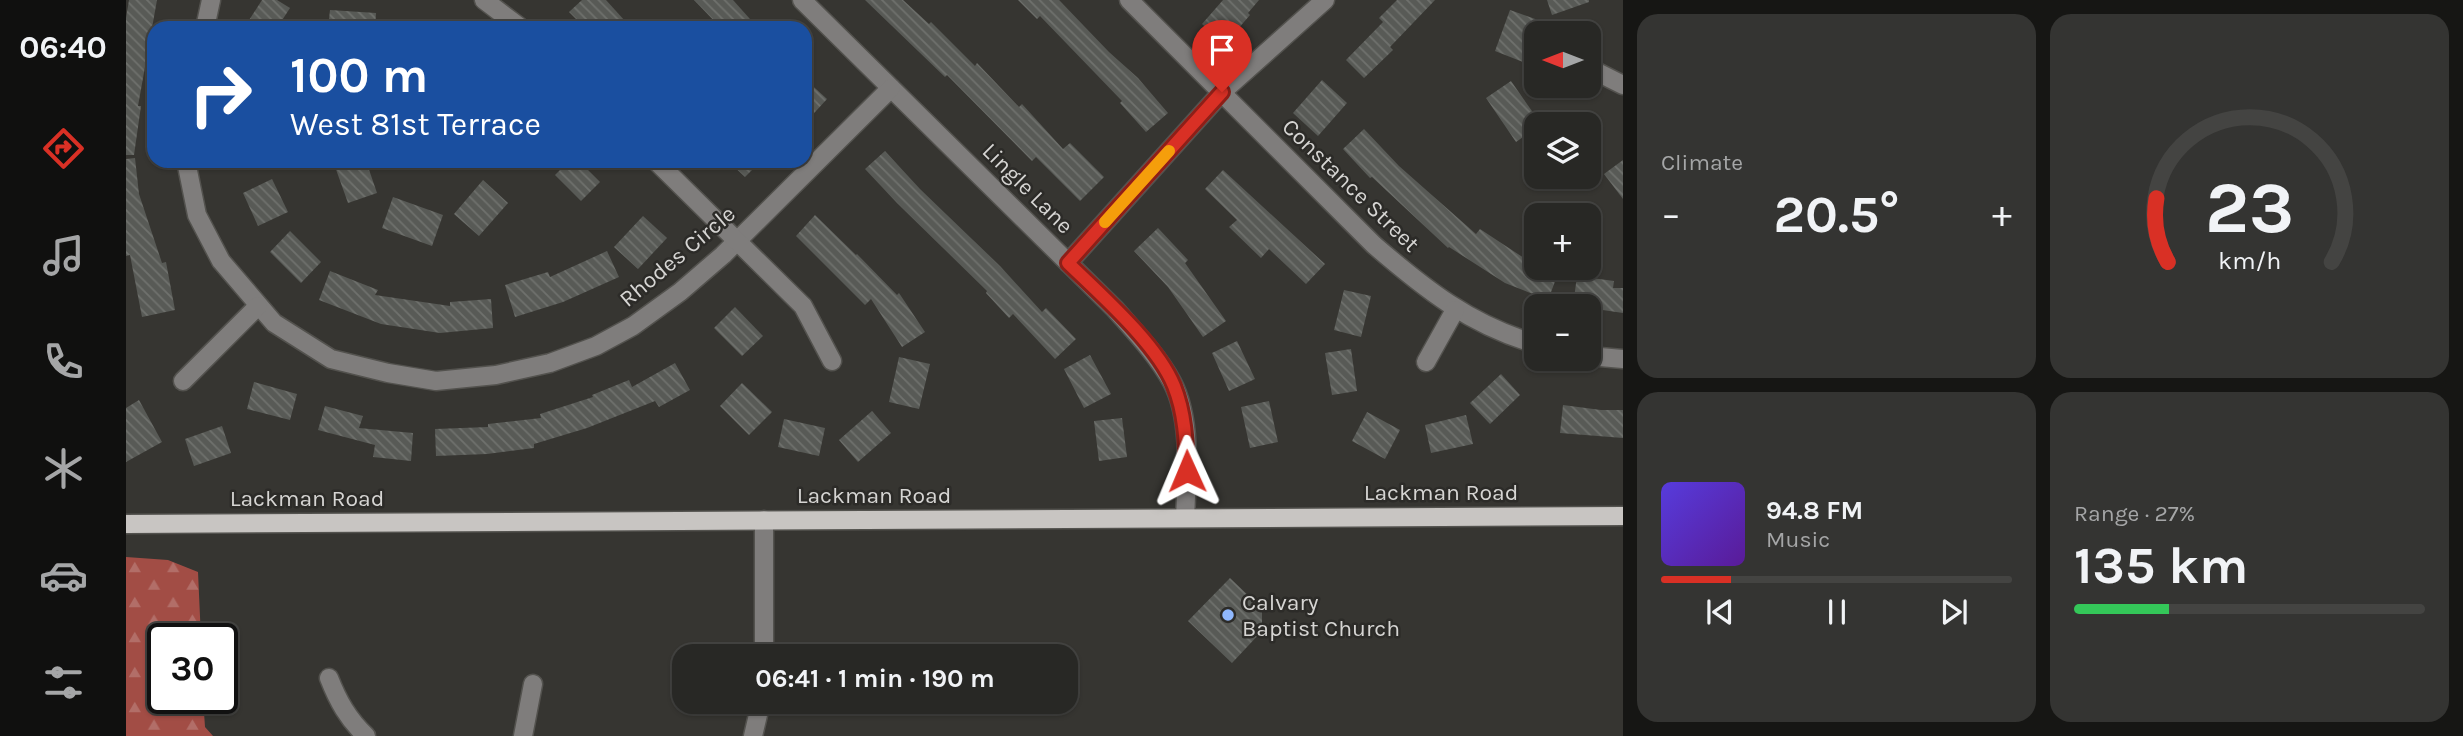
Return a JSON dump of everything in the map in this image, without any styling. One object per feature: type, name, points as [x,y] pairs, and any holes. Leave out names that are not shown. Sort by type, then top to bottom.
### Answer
[{"type":"main road","name":"Lackman Road","points":[[126,524],[1623,516]]},
{"type":"street","points":[[206,21],[211,0]]},
{"type":"street","points":[[484,0],[512,21]]},
{"type":"street","name":"Lingle Lane","points":[[802,0],[1115,309],[1153,352],[1174,385],[1186,431],[1185,517]]},
{"type":"street","name":"Constance Street","points":[[1129,0],[1374,245],[1455,310],[1524,341]]},
{"type":"street","points":[[1068,263],[1222,92],[1325,0]]},
{"type":"street","points":[[1601,74],[1623,85]]},
{"type":"street","name":"Rhodes Circle","points":[[812,167],[891,88]]},
{"type":"street","name":"Rhodes Circle","points":[[187,168],[197,215],[221,261],[274,323],[331,359],[436,381],[496,374],[550,363],[596,346],[633,326],[680,292],[738,241],[811,168]]},
{"type":"street","points":[[663,168],[803,306],[832,361]]},
{"type":"street","points":[[183,381],[258,306]]},
{"type":"street","points":[[1426,362],[1455,310]]},
{"type":"street","points":[[1601,357],[1623,359]]},
{"type":"street","points":[[764,520],[764,644]]},
{"type":"street","points":[[329,678],[338,702],[353,724],[366,736]]},
{"type":"street","points":[[523,736],[533,684]]},
{"type":"street","points":[[753,736],[758,714]]},
{"type":"green space","points":[[126,557],[168,560],[198,572],[200,623],[147,623],[147,714],[204,714],[205,727],[213,736],[126,736]]},
{"type":"building","points":[[129,0],[157,0],[153,21],[147,21],[147,56],[138,106],[141,106],[134,155],[126,155],[126,18]]},
{"type":"building","points":[[262,0],[277,0],[290,8],[282,21],[248,21]]},
{"type":"building","points":[[582,0],[606,0],[625,21],[578,21],[569,12]]},
{"type":"building","points":[[694,0],[733,0],[752,21],[714,21]]},
{"type":"building","points":[[865,0],[903,0],[929,24],[931,22],[975,66],[977,63],[1019,107],[1022,104],[1063,149],[1070,143],[1104,177],[1080,201],[1036,157],[1032,161],[947,75],[945,77]]},
{"type":"building","points":[[1018,0],[1059,0],[1138,78],[1168,113],[1146,132],[1120,103],[1122,101],[1040,16],[1037,19]]},
{"type":"building","points":[[1223,0],[1259,0],[1225,44],[1202,24]]},
{"type":"building","points":[[1397,0],[1435,0],[1390,47],[1393,50],[1364,78],[1346,60],[1383,22],[1379,18]]},
{"type":"building","points":[[1547,0],[1589,0],[1589,2],[1552,15]]},
{"type":"building","points":[[330,10],[376,13],[375,21],[329,21]]},
{"type":"building","points":[[1510,10],[1538,20],[1524,21],[1523,62],[1495,51]]},
{"type":"building","points":[[1322,80],[1347,103],[1318,136],[1293,113]]},
{"type":"building","points":[[1511,81],[1533,112],[1524,112],[1524,136],[1516,142],[1486,98]]},
{"type":"building","points":[[812,85],[827,99],[812,115]]},
{"type":"building","points":[[1364,129],[1399,166],[1476,234],[1480,229],[1524,258],[1524,280],[1556,280],[1550,294],[1533,294],[1505,283],[1448,248],[1370,178],[1343,149]]},
{"type":"building","points":[[885,151],[1042,312],[1046,308],[1076,339],[1055,359],[1013,314],[1009,318],[987,291],[865,169]]},
{"type":"building","points":[[135,158],[139,194],[162,263],[166,262],[175,310],[142,317],[130,255],[126,256],[126,159]]},
{"type":"building","points":[[1623,160],[1623,199],[1604,174]]},
{"type":"building","points":[[336,168],[368,168],[377,193],[348,203]]},
{"type":"building","points":[[562,168],[586,168],[600,182],[581,201],[555,175]]},
{"type":"building","points":[[735,168],[754,168],[745,177]]},
{"type":"building","points":[[1223,170],[1325,264],[1306,284],[1269,249],[1261,258],[1229,227],[1237,220],[1205,189]]},
{"type":"building","points":[[272,179],[288,212],[258,226],[243,193]]},
{"type":"building","points":[[483,180],[508,203],[479,236],[454,214]]},
{"type":"building","points":[[393,197],[443,215],[432,246],[382,228]]},
{"type":"building","points":[[815,215],[897,295],[899,293],[925,332],[902,347],[871,299],[865,305],[796,236]]},
{"type":"building","points":[[643,216],[667,238],[638,269],[614,247]]},
{"type":"building","points":[[1158,228],[1188,260],[1185,263],[1226,321],[1203,337],[1168,287],[1134,251]]},
{"type":"building","points":[[290,231],[321,262],[301,283],[270,252]]},
{"type":"building","points":[[607,251],[619,277],[563,302],[515,317],[505,285],[548,272],[550,277]]},
{"type":"building","points":[[330,271],[378,290],[375,295],[450,306],[450,302],[491,299],[493,328],[440,333],[381,324],[319,300]]},
{"type":"building","points":[[1576,280],[1614,281],[1613,288],[1623,288],[1623,313],[1601,310],[1601,294],[1575,294]]},
{"type":"building","points":[[1344,290],[1371,296],[1361,337],[1334,330]]},
{"type":"building","points":[[735,307],[763,336],[742,356],[714,328]]},
{"type":"building","points":[[1237,341],[1255,379],[1229,391],[1212,353]]},
{"type":"building","points":[[1351,349],[1357,391],[1332,395],[1325,353]]},
{"type":"building","points":[[1090,355],[1111,394],[1084,408],[1064,369]]},
{"type":"building","points":[[899,357],[930,364],[919,409],[889,402]]},
{"type":"building","points":[[675,363],[690,390],[659,407],[655,401],[587,428],[534,444],[534,448],[487,454],[436,456],[435,429],[488,427],[488,424],[541,418],[540,414],[593,397],[592,395],[629,380],[632,387]]},
{"type":"building","points":[[1501,374],[1520,395],[1490,424],[1470,403]]},
{"type":"building","points":[[254,382],[297,394],[290,420],[247,409]]},
{"type":"building","points":[[742,383],[772,412],[749,435],[720,406]]},
{"type":"building","points":[[139,400],[162,442],[126,462],[126,408]]},
{"type":"building","points":[[1269,401],[1278,442],[1250,448],[1241,407]]},
{"type":"building","points":[[1563,405],[1623,410],[1623,438],[1560,433]]},
{"type":"building","points":[[325,406],[363,416],[359,428],[413,433],[411,461],[373,457],[375,445],[318,430]]},
{"type":"building","points":[[872,411],[891,433],[858,462],[839,440]]},
{"type":"building","points":[[1367,412],[1400,430],[1385,459],[1352,441]]},
{"type":"building","points":[[1466,415],[1473,444],[1431,453],[1425,425]]},
{"type":"building","points":[[1122,418],[1127,457],[1099,461],[1094,421]]},
{"type":"building","points":[[784,419],[825,428],[819,456],[778,447]]},
{"type":"building","points":[[222,426],[231,453],[194,466],[185,439]]},
{"type":"building","name":"Calvary Baptist Church","points":[[1230,578],[1255,602],[1255,610],[1262,610],[1262,631],[1232,663],[1188,621]]},
{"type":"slow traffic","points":[[1105,222],[1169,151]]},
{"type":"place","name":"Calvary Baptist Church","points":[[1228,615]]},
{"type":"route","points":[[1187,471],[1186,431],[1174,385],[1153,352],[1115,309],[1068,263],[1222,92]]}]
